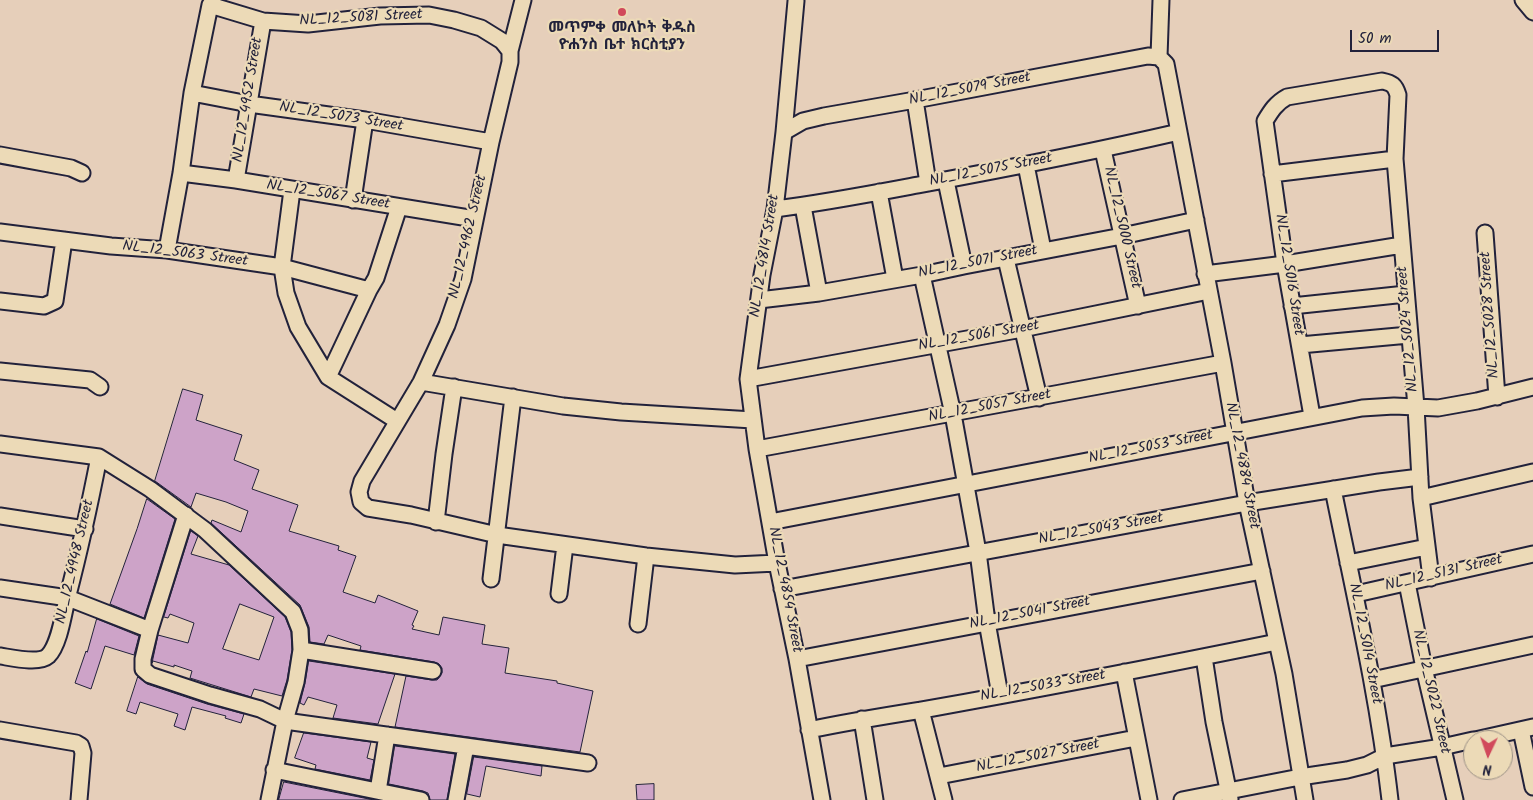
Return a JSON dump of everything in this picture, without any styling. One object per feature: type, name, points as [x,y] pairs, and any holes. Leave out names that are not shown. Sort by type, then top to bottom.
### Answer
[{"type":"street","name":"NL_12_4962 Street","points":[[436,522],[411,515],[368,508],[361,502],[359,492],[362,481],[421,382],[448,325],[462,279],[490,142],[523,0]]},
{"type":"street","points":[[1159,56],[1161,0]]},
{"type":"street","points":[[1523,0],[1533,12]]},
{"type":"street","name":"NL_12_5081 Street","points":[[212,2],[263,20],[308,24],[380,16],[430,15],[481,28],[502,41],[510,51]]},
{"type":"street","points":[[167,250],[181,173],[192,92],[212,2]]},
{"type":"street","name":"NL_12_4814 Street","points":[[748,380],[762,275],[775,209],[796,2]]},
{"type":"street","name":"NL_12_4952 Street","points":[[236,180],[263,20]]},
{"type":"street","name":"NL_12_5079 Street","points":[[784,132],[803,121],[824,116],[1148,56],[1159,56]]},
{"type":"street","name":"NL_12_4884 Street","points":[[1159,56],[1166,64],[1223,363],[1247,503],[1284,674],[1305,800]]},
{"type":"street","name":"NL_12_5024 Street","points":[[1266,133],[1265,121],[1272,109],[1287,96],[1382,81],[1391,82],[1396,86],[1398,94],[1395,159],[1416,408],[1421,498]]},
{"type":"street","name":"NL_12_5073 Street","points":[[192,92],[249,104],[365,120],[490,142]]},
{"type":"street","points":[[915,100],[928,183]]},
{"type":"street","points":[[353,200],[365,120]]},
{"type":"street","name":"NL_12_5075 Street","points":[[775,209],[946,181],[1103,150],[1179,132]]},
{"type":"street","name":"NL_12_5016 Street","points":[[1266,133],[1285,264],[1312,416]]},
{"type":"street","name":"NL_12_5000 Street","points":[[1103,150],[1138,306]]},
{"type":"street","points":[[0,155],[71,168],[82,173]]},
{"type":"street","points":[[1272,174],[1395,159]]},
{"type":"street","points":[[1026,165],[1043,250]]},
{"type":"street","name":"NL_12_5067 Street","points":[[181,173],[236,180],[475,219]]},
{"type":"street","points":[[946,181],[964,266]]},
{"type":"street","points":[[292,190],[282,267],[286,293],[298,326],[328,377],[397,421]]},
{"type":"street","points":[[879,192],[895,279]]},
{"type":"street","points":[[802,206],[819,293]]},
{"type":"street","points":[[328,377],[376,278],[399,207]]},
{"type":"street","name":"NL_12_5071 Street","points":[[759,300],[819,293],[922,275],[1196,220]]},
{"type":"street","name":"NL_12_5063 Street","points":[[0,232],[111,246],[167,250],[282,267],[369,290]]},
{"type":"street","name":"NL_12_5028 Street","points":[[1485,233],[1497,397]]},
{"type":"street","points":[[0,301],[44,306],[55,301],[64,240]]},
{"type":"street","points":[[1205,274],[1285,264],[1402,245]]},
{"type":"street","points":[[1006,259],[1039,398]]},
{"type":"street","points":[[922,275],[953,414],[978,552],[987,622],[1000,694]]},
{"type":"street","name":"NL_12_5061 Street","points":[[748,380],[1022,329],[1209,291]]},
{"type":"street","points":[[1292,306],[1406,294]]},
{"type":"street","points":[[1300,345],[1409,335]]},
{"type":"street","name":"NL_12_5057 Street","points":[[757,449],[1223,363]]},
{"type":"street","points":[[0,371],[90,380],[100,387]]},
{"type":"street","name":"NL_12_4854 Street","points":[[748,380],[757,449],[777,563],[798,659],[822,800]]},
{"type":"street","points":[[421,382],[564,406],[621,412],[753,420]]},
{"type":"street","points":[[454,387],[436,522],[497,535],[646,556],[735,565],[777,563]]},
{"type":"street","name":"NL_12_5053 Street","points":[[770,522],[1312,416],[1362,408],[1394,406],[1438,408],[1533,388]]},
{"type":"street","points":[[491,579],[513,397]]},
{"type":"street","points":[[0,444],[99,457],[150,489],[205,530],[293,612],[300,630],[301,650],[296,682],[285,721],[269,800]]},
{"type":"street","name":"NL_12_4948 Street","points":[[0,656],[40,661],[52,651],[60,630],[85,529],[99,457]]},
{"type":"street","points":[[1431,578],[1421,498],[1533,472]]},
{"type":"street","name":"NL_12_5043 Street","points":[[782,589],[1247,503],[1420,477]]},
{"type":"street","name":"NL_12_5014 Street","points":[[1333,490],[1356,594],[1372,680],[1385,756],[1390,800]]},
{"type":"street","points":[[0,516],[85,529]]},
{"type":"street","points":[[186,516],[150,630],[143,659],[143,669],[150,675],[260,709],[285,721],[588,763]]},
{"type":"street","points":[[560,594],[565,545]]},
{"type":"street","name":"NL_12_5131 Street","points":[[1348,563],[1426,547]]},
{"type":"street","name":"NL_12_5131 Street","points":[[1356,594],[1533,554]]},
{"type":"street","points":[[638,624],[646,556]]},
{"type":"street","name":"NL_12_5041 Street","points":[[798,659],[1262,571]]},
{"type":"street","name":"NL_12_5022 Street","points":[[1407,583],[1424,668],[1456,800]]},
{"type":"street","points":[[0,588],[68,598],[150,630]]},
{"type":"street","name":"NL_12_5033 Street","points":[[810,730],[1277,642]]},
{"type":"street","points":[[1372,680],[1533,645]]},
{"type":"street","points":[[301,650],[433,671]]},
{"type":"street","points":[[1204,657],[1214,722],[1229,795]]},
{"type":"street","points":[[1124,672],[1149,800]]},
{"type":"street","points":[[921,710],[944,800]]},
{"type":"street","points":[[862,719],[874,800]]},
{"type":"street","points":[[1513,731],[1527,728],[1533,787]]},
{"type":"street","points":[[0,730],[76,743],[82,746],[79,800]]},
{"type":"street","points":[[378,791],[388,735]]},
{"type":"street","name":"NL_12_5027 Street","points":[[939,776],[1136,738]]},
{"type":"street","points":[[1182,800],[1229,795],[1300,777],[1367,765],[1385,756],[1463,742]]},
{"type":"street","points":[[456,800],[466,746]]},
{"type":"street","points":[[274,770],[421,800]]},
{"type":"building","points":[[183,389],[203,395],[196,420],[242,435],[234,460],[259,470],[252,489],[298,505],[289,531],[339,546],[338,550],[356,556],[343,592],[375,603],[378,595],[418,611],[412,629],[439,635],[443,617],[485,625],[482,644],[509,648],[505,673],[557,681],[557,683],[593,691],[580,752],[395,727],[406,676],[437,680],[442,673],[442,668],[439,664],[360,650],[361,646],[328,635],[324,644],[310,642],[309,627],[300,605],[211,523],[212,520],[241,532],[248,511],[196,493],[191,507],[155,481]]},
{"type":"building","points":[[147,499],[175,519],[144,618],[110,604]]},
{"type":"building","points":[[191,531],[198,536],[191,554],[229,565],[285,617],[291,632],[292,650],[282,696],[254,689],[251,697],[190,678],[192,671],[174,665],[174,667],[153,661],[152,663],[158,635],[188,643],[194,623],[170,614],[168,618],[164,617]],"holes":[[[240,604],[274,617],[259,660],[223,649]]]},
{"type":"building","points":[[97,619],[139,636],[134,655],[105,646],[91,689],[75,683]]},
{"type":"building","points":[[309,661],[395,674],[378,724],[333,718],[337,705],[308,697],[304,705],[300,703]]},
{"type":"building","points":[[138,677],[147,684],[244,714],[241,723],[225,718],[226,716],[192,707],[185,730],[174,726],[178,714],[140,702],[136,714],[127,711]]},
{"type":"building","points":[[304,733],[371,742],[367,758],[374,760],[370,780],[315,769],[316,765],[295,758]]},
{"type":"building","points":[[395,746],[455,754],[447,800],[430,800],[428,793],[423,791],[389,784]]},
{"type":"building","points":[[474,757],[542,766],[541,776],[486,766],[480,797],[467,794]]},
{"type":"building","points":[[284,782],[374,800],[279,800]]},
{"type":"building","points":[[654,784],[654,800],[637,800],[636,785]]},
{"type":"place","name":"መጥምቀ መለኮት ቅዱስ ዮሐንስ ቤተ ክርስቲያን","points":[[622,12]]}]
